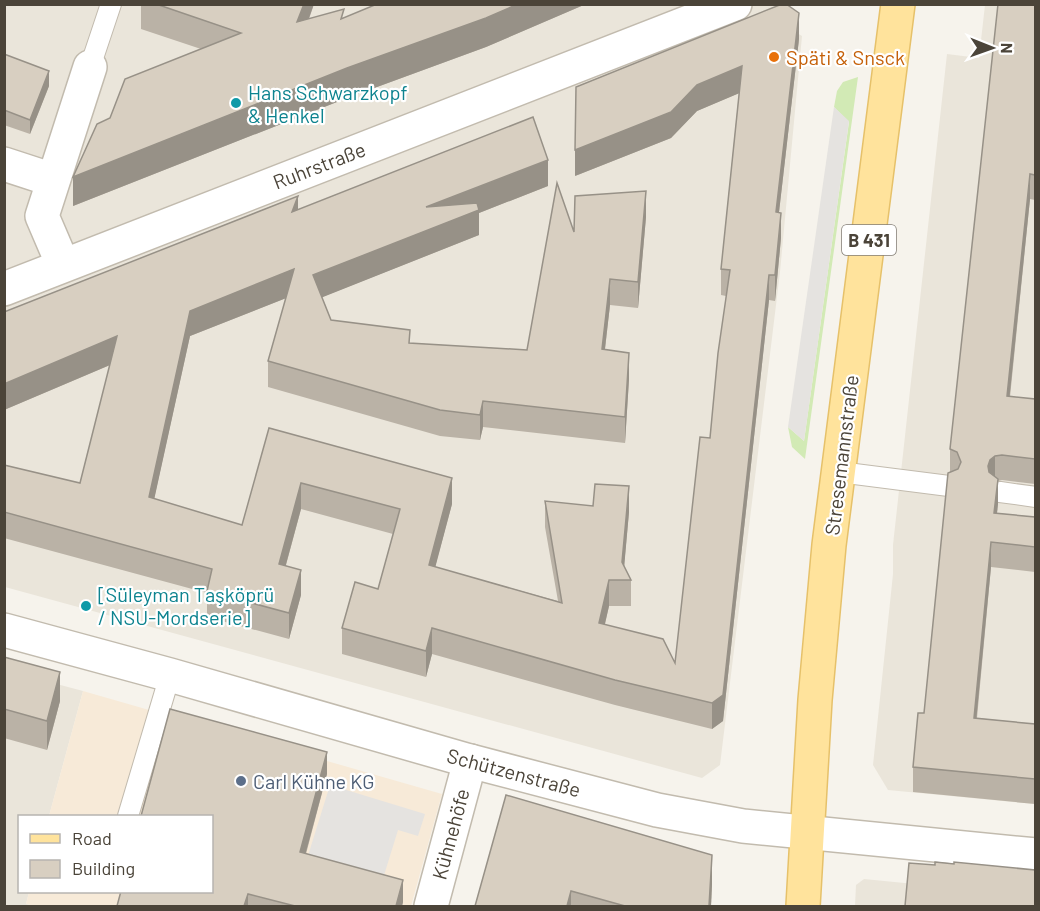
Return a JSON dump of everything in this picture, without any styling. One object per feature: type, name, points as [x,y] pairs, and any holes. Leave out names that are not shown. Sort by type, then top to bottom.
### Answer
[{"type":"main road","name":"Stresemannstraße","points":[[803,906],[822,616],[898,4]]},
{"type":"street","name":"Ruhrstraße","points":[[4,289],[735,4]]},
{"type":"street","points":[[63,265],[42,216],[90,66]]},
{"type":"street","points":[[4,164],[53,180]]},
{"type":"street","name":"Schützenstraße","points":[[4,630],[470,761],[657,810],[743,826],[1035,855]]},
{"type":"street","name":"Kühnehöfe","points":[[431,906],[470,761]]},
{"type":"lane","points":[[90,66],[111,4]]},
{"type":"lane","points":[[839,472],[949,486]]},
{"type":"lane","points":[[1000,492],[1035,497]]},
{"type":"lane","points":[[128,815],[170,675]]},
{"type":"shaded area","points":[[4,5],[790,5],[787,27],[802,36],[780,272],[720,765],[702,778],[5,587]]},
{"type":"shaded area","points":[[985,5],[1035,5],[1035,804],[888,790],[873,765],[893,574],[893,545],[947,54],[979,58]]},
{"type":"shaded area","points":[[834,107],[849,121],[804,441],[788,427]]},
{"type":"shaded area","points":[[4,670],[83,691],[49,815],[18,815],[18,893],[29,893],[26,904],[35,906],[5,906]]},
{"type":"shaded area","points":[[83,691],[442,794],[411,906],[35,906],[26,904],[29,893],[213,893],[213,815],[49,815]]},
{"type":"shaded area","points":[[330,785],[425,814],[418,836],[398,830],[381,885],[306,862]]},
{"type":"shaded area","points":[[864,879],[1035,896],[1035,906],[855,906],[856,885]]},
{"type":"green space","points":[[858,77],[805,459],[792,447],[788,427],[804,441],[849,122],[834,107],[837,91],[843,82]]},
{"type":"building","name":"Hans Schwarzkopf & Henkel","points":[[156,4],[304,4],[297,22],[344,9],[341,19],[377,4],[518,4],[486,18],[347,68],[73,177],[97,124],[110,118],[125,79],[241,33]]},
{"type":"building","points":[[786,4],[799,13],[776,212],[781,213],[775,275],[769,275],[723,695],[712,703],[615,680],[432,628],[426,651],[342,628],[355,582],[378,589],[400,509],[301,483],[279,564],[301,570],[289,613],[207,591],[212,569],[4,512],[4,465],[80,483],[117,336],[4,384],[4,312],[298,196],[292,212],[533,117],[548,160],[426,207],[477,203],[479,210],[313,275],[331,320],[410,330],[409,343],[527,350],[557,183],[574,232],[575,196],[646,191],[638,282],[610,279],[602,349],[629,353],[625,417],[483,401],[480,415],[440,410],[268,361],[294,269],[190,311],[149,497],[242,525],[269,428],[452,478],[429,565],[562,603],[545,501],[593,506],[595,484],[629,486],[622,562],[631,580],[609,580],[599,623],[663,639],[675,663],[700,437],[710,438],[718,353],[730,270],[721,269],[742,66],[697,85],[671,112],[575,150],[576,87]]},
{"type":"building","points":[[998,4],[1035,4],[1035,175],[1030,174],[1007,396],[1035,399],[1035,459],[995,456],[990,460],[988,466],[989,472],[998,479],[994,513],[1035,517],[1035,547],[991,542],[974,718],[1035,724],[1035,779],[913,767],[918,713],[924,713],[948,473],[958,469],[961,462],[957,452],[950,449]]},
{"type":"building","points":[[4,54],[49,71],[30,120],[4,110]]},
{"type":"building","points":[[4,657],[60,672],[47,721],[4,709]]},
{"type":"building","points":[[170,709],[327,752],[300,852],[403,880],[396,906],[295,906],[248,894],[244,906],[117,906],[120,893],[213,893],[213,815],[141,815]]},
{"type":"building","points":[[506,795],[712,855],[709,906],[625,906],[571,891],[567,906],[475,906]]},
{"type":"building","points":[[935,862],[1035,870],[1035,906],[905,906],[909,863],[935,865]]},
{"type":"place","name":"Späti & Snsck","points":[[774,57]]},
{"type":"place","name":"Hans Schwarzkopf & Henkel","points":[[236,103]]},
{"type":"place","name":"[Süleyman Taşköprü / NSU-Mordserie]","points":[[86,606]]},
{"type":"place","name":"Carl Kühne KG","points":[[241,781]]}]
